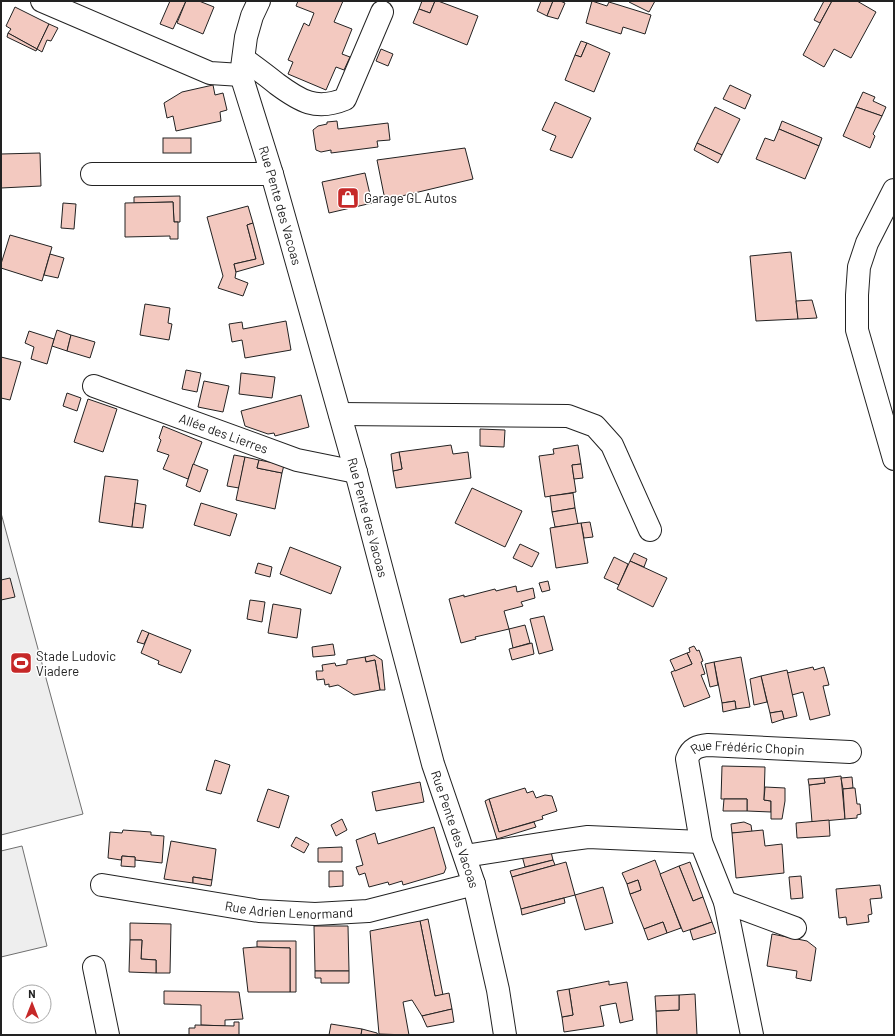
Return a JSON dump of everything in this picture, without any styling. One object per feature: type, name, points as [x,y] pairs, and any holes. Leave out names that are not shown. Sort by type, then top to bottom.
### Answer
[{"type":"street","points":[[42,1],[210,73],[243,67],[299,100],[317,105],[337,103],[345,99],[382,12]]},
{"type":"street","name":"Rue Pente des Vacoas","points":[[259,1],[252,16],[246,37],[243,67],[356,472],[433,764],[474,884],[498,990],[505,1035]]},
{"type":"street","points":[[92,174],[272,174]]},
{"type":"street","points":[[894,190],[867,243],[859,267],[857,295],[857,330],[894,459]]},
{"type":"street","name":"Allée des Lierres","points":[[94,386],[298,460],[356,472]]},
{"type":"street","points":[[340,414],[568,416],[595,426],[612,445],[650,530]]},
{"type":"street","name":"Rue Frédéric Chopin","points":[[752,1035],[725,902],[701,842],[687,759],[690,752],[698,746],[708,745],[850,752]]},
{"type":"street","points":[[465,856],[588,837],[701,842]]},
{"type":"street","name":"Rue Adrien Lenormand","points":[[102,885],[259,911],[316,914],[368,911],[474,884]]},
{"type":"street","points":[[725,902],[795,928]]},
{"type":"street","points":[[94,968],[108,1035]]},
{"type":"shaded area","name":"Stade Ludovic Viadere","points":[[1,513],[83,814],[1,835]]},
{"type":"shaded area","points":[[22,846],[47,946],[1,957],[1,851]]},
{"type":"building","points":[[170,1],[186,1],[173,29],[160,24]]},
{"type":"building","points":[[186,1],[199,1],[214,7],[203,34],[177,23]]},
{"type":"building","points":[[298,1],[343,1],[334,22],[352,29],[342,54],[350,57],[344,70],[336,67],[326,90],[288,74],[293,62],[288,60],[304,23],[309,26],[314,13],[296,6]]},
{"type":"building","points":[[422,1],[435,1],[430,13],[419,9]]},
{"type":"building","points":[[435,1],[478,16],[467,45],[413,23],[419,9],[430,13]]},
{"type":"building","points":[[541,1],[553,1],[547,16],[537,11]]},
{"type":"building","points":[[553,1],[565,3],[558,19],[547,16]]},
{"type":"building","points":[[592,1],[607,6],[609,2],[651,15],[645,34],[623,27],[621,34],[586,23]]},
{"type":"building","points":[[655,1],[649,12],[629,2]]},
{"type":"building","points":[[824,1],[832,1],[820,23],[814,20]]},
{"type":"building","points":[[832,1],[857,1],[876,12],[851,58],[834,49],[824,67],[803,55]]},
{"type":"building","points":[[15,7],[49,24],[37,49],[8,33],[11,29],[6,26]]},
{"type":"building","points":[[49,24],[58,28],[51,41],[47,40],[42,52],[37,49]]},
{"type":"building","points":[[8,33],[37,49],[36,51],[7,37]]},
{"type":"building","points":[[581,41],[587,43],[581,57],[575,55]]},
{"type":"building","points":[[587,43],[610,53],[594,92],[565,80],[575,55],[581,57]]},
{"type":"building","points":[[381,49],[393,54],[388,66],[376,61]]},
{"type":"building","points":[[213,85],[215,95],[223,93],[227,110],[220,112],[221,121],[176,131],[173,116],[167,118],[164,103],[182,92]]},
{"type":"building","points":[[730,85],[751,95],[745,109],[723,99]]},
{"type":"building","points":[[863,92],[875,97],[873,101],[886,107],[882,116],[856,107]]},
{"type":"building","points":[[555,102],[591,118],[572,158],[550,150],[556,136],[542,130]]},
{"type":"building","points":[[715,107],[740,119],[722,155],[697,143]]},
{"type":"building","points":[[856,107],[882,116],[873,134],[875,136],[870,148],[843,136]]},
{"type":"building","points":[[337,121],[338,129],[388,123],[390,140],[377,141],[378,147],[331,153],[331,150],[321,152],[316,150],[313,130],[318,126],[327,124],[327,122]]},
{"type":"building","points":[[782,121],[822,138],[819,146],[779,129]]},
{"type":"building","points":[[779,129],[819,146],[805,179],[756,159],[765,138],[774,141]]},
{"type":"building","points":[[163,138],[191,138],[191,153],[163,153]]},
{"type":"building","points":[[697,143],[722,155],[718,163],[694,150]]},
{"type":"building","points":[[465,148],[473,179],[385,200],[377,160]]},
{"type":"building","points":[[40,153],[41,186],[1,188],[1,154]]},
{"type":"building","points":[[365,173],[372,203],[329,213],[322,182]]},
{"type":"building","points":[[180,196],[180,222],[174,222],[173,202],[134,203],[134,197]]},
{"type":"building","points":[[173,202],[174,222],[178,222],[178,239],[170,239],[170,236],[125,237],[125,203]]},
{"type":"building","points":[[63,203],[76,204],[74,229],[61,228]]},
{"type":"building","points":[[248,206],[253,223],[247,225],[256,259],[234,264],[236,272],[235,278],[248,283],[243,296],[218,288],[223,276],[207,217]]},
{"type":"building","points":[[253,223],[264,264],[236,272],[234,264],[256,259],[247,225]]},
{"type":"building","points":[[10,235],[52,247],[42,281],[1,268]]},
{"type":"building","points":[[791,252],[798,319],[756,321],[750,256]]},
{"type":"building","points":[[50,254],[64,258],[58,278],[44,275]]},
{"type":"building","points":[[812,300],[817,318],[798,319],[796,301]]},
{"type":"building","points":[[145,304],[170,308],[168,323],[172,324],[169,340],[140,335]]},
{"type":"building","points":[[286,321],[291,350],[245,358],[242,340],[232,342],[229,324],[242,322],[243,329]]},
{"type":"building","points":[[57,330],[71,335],[67,351],[52,346]]},
{"type":"building","points":[[29,331],[54,339],[47,364],[31,359],[34,347],[25,343]]},
{"type":"building","points":[[71,335],[95,342],[90,358],[67,351]]},
{"type":"building","points":[[1,357],[21,362],[10,400],[1,398]]},
{"type":"building","points":[[186,370],[201,373],[197,392],[182,389]]},
{"type":"building","points":[[241,373],[275,377],[272,398],[239,394]]},
{"type":"building","points":[[204,381],[229,386],[223,412],[198,407]]},
{"type":"building","points":[[67,393],[81,398],[77,411],[63,406]]},
{"type":"building","points":[[301,395],[309,427],[275,436],[274,433],[268,434],[245,426],[241,411]]},
{"type":"building","points":[[88,399],[117,409],[103,452],[74,442]]},
{"type":"building","points":[[163,426],[202,442],[188,479],[163,469],[169,455],[157,451],[161,440],[159,438]]},
{"type":"building","points":[[480,429],[505,430],[504,447],[480,446]]},
{"type":"building","points":[[451,445],[453,454],[468,452],[471,478],[396,488],[393,471],[402,469],[399,452]]},
{"type":"building","points":[[578,445],[581,464],[572,465],[576,492],[545,497],[539,456],[554,454],[553,449]]},
{"type":"building","points":[[399,452],[402,469],[393,471],[391,454]]},
{"type":"building","points":[[234,455],[245,457],[239,488],[227,486]]},
{"type":"building","points":[[245,457],[259,460],[257,468],[282,473],[275,509],[236,500]]},
{"type":"building","points":[[259,460],[284,465],[282,473],[257,468]]},
{"type":"building","points":[[193,464],[208,470],[200,492],[186,486]]},
{"type":"building","points":[[581,464],[583,478],[574,479],[572,465]]},
{"type":"building","points":[[105,476],[138,480],[132,527],[99,522]]},
{"type":"building","points":[[472,488],[522,511],[505,547],[455,523]]},
{"type":"building","points":[[573,493],[575,508],[552,512],[550,496]]},
{"type":"building","points":[[135,503],[146,505],[143,528],[132,527]]},
{"type":"building","points":[[201,503],[237,514],[230,536],[194,525]]},
{"type":"building","points":[[575,508],[578,524],[555,527],[552,512]]},
{"type":"building","points":[[590,522],[593,537],[584,538],[581,523]]},
{"type":"building","points":[[581,523],[588,563],[556,568],[550,528]]},
{"type":"building","points":[[520,544],[539,553],[532,567],[513,558]]},
{"type":"building","points":[[290,547],[341,567],[331,594],[280,574]]},
{"type":"building","points":[[634,553],[647,559],[644,567],[630,561]]},
{"type":"building","points":[[614,557],[628,564],[619,585],[604,578]]},
{"type":"building","points":[[630,561],[667,578],[653,607],[617,589]]},
{"type":"building","points":[[258,563],[272,567],[270,577],[255,573]]},
{"type":"building","points":[[10,578],[15,597],[1,600],[1,580]]},
{"type":"building","points":[[548,581],[550,590],[542,592],[539,583]]},
{"type":"building","points":[[516,586],[517,592],[533,588],[535,598],[521,602],[523,606],[504,611],[509,629],[475,637],[476,639],[461,643],[449,599]]},
{"type":"building","points":[[250,600],[265,602],[262,622],[247,619]]},
{"type":"building","points":[[273,604],[301,609],[297,638],[268,633]]},
{"type":"building","points":[[544,616],[553,650],[539,654],[530,619]]},
{"type":"building","points":[[525,625],[530,643],[513,648],[509,629]]},
{"type":"building","points":[[142,630],[149,633],[144,644],[137,642]]},
{"type":"building","points":[[149,633],[191,650],[181,673],[158,664],[159,661],[141,653]]},
{"type":"building","points":[[532,643],[534,654],[512,660],[509,649]]},
{"type":"building","points":[[333,644],[335,655],[313,657],[312,647]]},
{"type":"building","points":[[694,646],[697,651],[699,650],[703,661],[701,662],[705,674],[701,675],[710,697],[684,707],[671,672],[692,664],[687,653],[690,652],[689,648]]},
{"type":"building","points":[[687,653],[692,664],[675,671],[670,660]]},
{"type":"building","points":[[374,655],[382,660],[385,690],[380,690],[375,660],[366,662],[365,657]]},
{"type":"building","points":[[365,657],[366,662],[375,660],[380,690],[354,695],[338,685],[329,687],[329,684],[325,685],[324,679],[317,680],[316,671],[323,671],[322,665],[335,663],[336,666],[347,664],[347,660]]},
{"type":"building","points":[[741,657],[750,707],[736,709],[735,701],[722,703],[714,662]]},
{"type":"building","points":[[714,662],[718,685],[710,687],[705,664]]},
{"type":"building","points":[[813,667],[814,670],[824,667],[829,685],[823,686],[830,715],[810,720],[803,692],[792,695],[787,673]]},
{"type":"building","points":[[787,670],[797,716],[784,719],[782,711],[770,713],[761,676]]},
{"type":"building","points":[[761,676],[767,702],[754,705],[750,679]]},
{"type":"building","points":[[735,701],[736,709],[723,712],[722,703]]},
{"type":"building","points":[[782,711],[784,719],[772,723],[770,713]]},
{"type":"building","points":[[215,760],[230,765],[221,794],[206,790]]},
{"type":"building","points":[[722,766],[765,767],[764,800],[771,801],[771,812],[747,811],[747,799],[721,799]]},
{"type":"building","points":[[841,776],[845,819],[812,822],[809,785],[825,783],[824,778]]},
{"type":"building","points":[[852,777],[853,788],[843,789],[841,778]]},
{"type":"building","points":[[824,778],[825,783],[809,785],[808,779]]},
{"type":"building","points":[[420,782],[424,802],[376,811],[372,792]]},
{"type":"building","points":[[765,787],[785,788],[785,801],[782,819],[771,819],[771,801],[764,800]]},
{"type":"building","points":[[525,788],[527,793],[533,791],[536,798],[545,795],[552,796],[557,811],[542,816],[543,819],[499,832],[489,799]]},
{"type":"building","points":[[855,788],[857,804],[860,804],[861,814],[857,815],[857,818],[845,819],[843,789]]},
{"type":"building","points":[[268,789],[289,796],[279,828],[257,821]]},
{"type":"building","points":[[489,799],[499,832],[534,822],[536,827],[497,839],[485,801]]},
{"type":"building","points":[[724,799],[747,799],[747,811],[723,811]]},
{"type":"building","points":[[342,819],[347,830],[336,836],[331,825]]},
{"type":"building","points":[[829,820],[830,836],[797,838],[796,823]]},
{"type":"building","points":[[744,822],[751,825],[752,832],[732,833],[731,824]]},
{"type":"building","points":[[434,827],[446,868],[444,873],[403,885],[402,881],[389,885],[388,882],[369,887],[365,873],[359,875],[356,867],[363,865],[356,840],[375,833],[378,844]]},
{"type":"building","points":[[123,830],[151,832],[151,835],[164,836],[162,863],[135,860],[135,857],[122,856],[121,860],[108,858],[110,832],[122,833]]},
{"type":"building","points":[[763,830],[765,846],[782,844],[784,873],[736,878],[732,833]]},
{"type":"building","points":[[296,837],[309,844],[304,853],[291,846]]},
{"type":"building","points":[[171,841],[216,849],[212,880],[193,877],[193,883],[164,879]]},
{"type":"building","points":[[342,847],[342,862],[318,862],[318,848]]},
{"type":"building","points":[[550,848],[553,860],[525,867],[521,852]]},
{"type":"building","points":[[122,856],[135,857],[135,867],[121,866]]},
{"type":"building","points":[[553,860],[555,865],[512,877],[510,871]]},
{"type":"building","points":[[655,860],[681,928],[667,933],[663,922],[644,929],[630,894],[641,890],[638,880],[627,884],[622,873]]},
{"type":"building","points":[[566,862],[575,895],[521,909],[512,877]]},
{"type":"building","points":[[690,862],[703,897],[693,901],[679,866]]},
{"type":"building","points":[[679,866],[693,901],[703,897],[712,922],[683,932],[660,874]]},
{"type":"building","points":[[329,871],[343,871],[343,886],[329,887]]},
{"type":"building","points":[[801,876],[803,898],[791,899],[789,877]]},
{"type":"building","points":[[193,877],[212,880],[211,886],[193,883]]},
{"type":"building","points":[[638,880],[641,890],[630,894],[627,884]]},
{"type":"building","points":[[880,885],[882,898],[870,899],[872,914],[868,915],[869,922],[847,925],[846,917],[839,918],[836,889]]},
{"type":"building","points":[[603,887],[613,923],[585,930],[575,895]]},
{"type":"building","points":[[564,898],[565,903],[522,915],[521,909]]},
{"type":"building","points":[[428,919],[443,995],[435,996],[420,921]]},
{"type":"building","points":[[420,921],[435,996],[449,993],[452,1009],[422,1016],[412,1000],[403,1002],[409,1035],[379,1034],[370,931]]},
{"type":"building","points":[[663,922],[667,933],[648,940],[644,929]]},
{"type":"building","points":[[712,922],[716,933],[693,940],[690,930]]},
{"type":"building","points":[[130,923],[171,924],[170,973],[156,973],[156,960],[141,959],[142,940],[130,940]]},
{"type":"building","points":[[314,926],[348,926],[349,971],[315,971]]},
{"type":"building","points":[[772,934],[807,941],[816,948],[811,981],[796,978],[797,971],[767,966]]},
{"type":"building","points":[[130,940],[142,940],[141,959],[156,960],[156,973],[129,972]]},
{"type":"building","points":[[257,941],[296,941],[296,992],[290,992],[290,948],[257,947]]},
{"type":"building","points":[[243,948],[290,948],[290,992],[248,992]]},
{"type":"building","points":[[315,971],[349,971],[349,983],[321,983],[321,978],[315,978]]},
{"type":"building","points":[[609,981],[609,985],[627,982],[633,1020],[620,1023],[616,1003],[600,1006],[604,1026],[564,1032],[562,1017],[573,1015],[569,989]]},
{"type":"building","points":[[569,989],[573,1015],[562,1017],[557,991]]},
{"type":"building","points":[[164,991],[239,992],[243,1019],[225,1020],[225,1026],[201,1025],[201,1005],[164,1004]]},
{"type":"building","points":[[695,994],[697,1035],[657,1035],[656,1011],[679,1010],[679,995]]},
{"type":"building","points":[[679,995],[679,1010],[656,1011],[655,996]]},
{"type":"building","points":[[452,1009],[454,1022],[427,1027],[422,1016]]},
{"type":"building","points":[[234,1022],[239,1022],[239,1035],[189,1035],[189,1028],[195,1028],[195,1025],[234,1026]]},
{"type":"building","points":[[331,1024],[362,1029],[361,1035],[329,1035]]},
{"type":"building","points":[[362,1029],[377,1033],[378,1035],[361,1035]]},
{"type":"place","name":"Garage GL Autos","points":[[348,198]]},
{"type":"place","name":"Stade Ludovic Viadere","points":[[21,663]]}]
